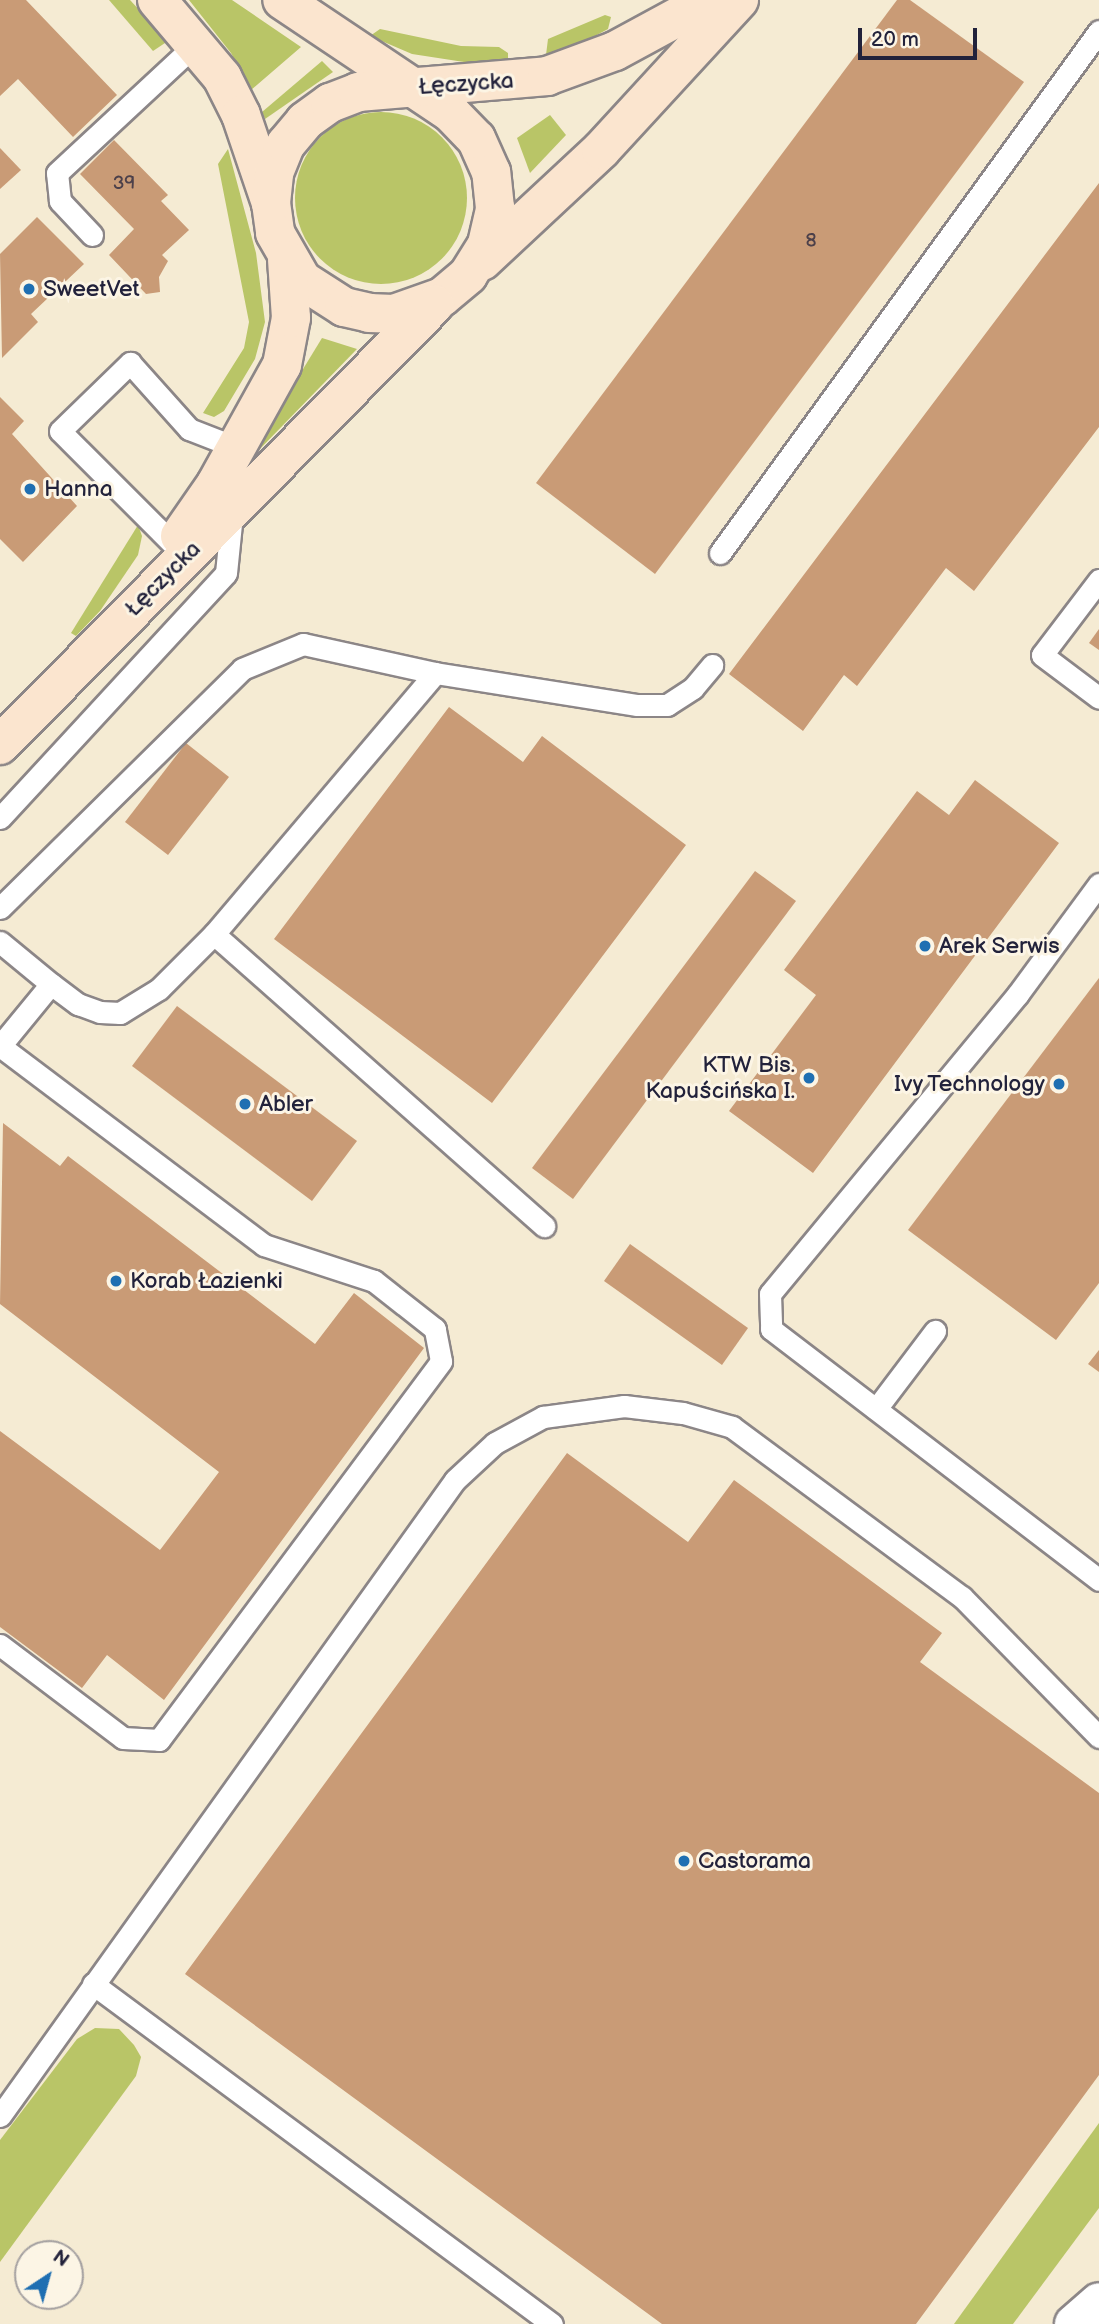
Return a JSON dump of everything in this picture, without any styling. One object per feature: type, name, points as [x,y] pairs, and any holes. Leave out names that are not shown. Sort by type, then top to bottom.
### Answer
[{"type":"street","points":[[157,0],[222,77],[242,115],[271,203],[275,233],[287,260],[302,280],[344,307],[394,314],[455,286],[487,244],[493,220],[491,172],[476,139],[451,113],[415,87],[282,0]]},
{"type":"street","name":"Łęczycka","points":[[271,203],[274,173],[286,144],[306,121],[330,103],[358,92],[547,76],[615,51],[709,0]]},
{"type":"street","name":"Łęczycka","points":[[121,621],[174,545],[601,150],[739,0]]},
{"type":"street","name":"Łęczycka","points":[[0,745],[121,621],[225,496],[238,448],[282,365],[291,318],[287,260]]},
{"type":"street","points":[[1074,2324],[1099,2302]]},
{"type":"street","points":[[1091,2324],[1099,2302]]},
{"type":"lane","points":[[720,553],[1099,31]]},
{"type":"lane","points":[[92,235],[60,201],[57,173],[196,44]]},
{"type":"lane","points":[[174,545],[60,430],[130,363],[189,429],[238,448]]},
{"type":"lane","points":[[0,818],[226,573],[225,496]]},
{"type":"lane","points":[[1099,580],[1042,654],[1099,698]]},
{"type":"lane","points":[[0,908],[242,669],[303,644],[435,673],[637,705],[667,705],[693,688],[712,665]]},
{"type":"lane","points":[[0,942],[78,1004],[100,1012],[120,1013],[159,989],[214,934],[435,673]]},
{"type":"lane","points":[[1099,884],[1018,994],[770,1294],[771,1329],[1099,1580]]},
{"type":"lane","points":[[214,934],[544,1226]]},
{"type":"lane","points":[[0,1646],[123,1738],[159,1740],[441,1360],[435,1329],[374,1281],[264,1245],[0,1046],[51,984]]},
{"type":"lane","points":[[876,1409],[935,1331]]},
{"type":"lane","points":[[0,2116],[455,1480],[495,1443],[543,1417],[624,1406],[683,1413],[732,1427],[962,1597],[1099,1737]]},
{"type":"lane","points":[[93,1984],[552,2324]]},
{"type":"green space","points":[[109,0],[130,0],[168,41],[153,51]]},
{"type":"green space","points":[[189,0],[232,0],[301,47],[251,90],[231,53]]},
{"type":"green space","points":[[605,15],[611,17],[608,29],[578,45],[546,55],[548,39]]},
{"type":"green space","points":[[380,29],[461,46],[499,47],[508,53],[508,62],[464,62],[412,54],[370,36]]},
{"type":"green space","points":[[322,61],[333,72],[265,119],[262,112]]},
{"type":"green space","points":[[381,112],[414,119],[442,137],[460,165],[467,198],[460,231],[442,259],[414,277],[381,284],[348,277],[320,259],[302,231],[295,198],[302,165],[320,137],[348,119]]},
{"type":"green space","points":[[550,115],[566,135],[530,173],[517,138]]},
{"type":"green space","points":[[228,149],[256,253],[265,322],[255,359],[224,411],[214,417],[203,413],[244,348],[249,322],[218,164]]},
{"type":"green space","points":[[322,338],[357,349],[255,454],[253,451]]},
{"type":"green space","points":[[138,525],[142,536],[138,555],[100,611],[76,636],[71,633]]},
{"type":"green space","points":[[95,2028],[119,2029],[141,2057],[136,2076],[0,2262],[0,2140],[77,2039]]},
{"type":"green space","points":[[1099,2123],[1099,2208],[1013,2324],[954,2324]]},
{"type":"building","points":[[0,0],[26,0],[117,95],[73,137],[18,79],[0,96]]},
{"type":"building","points":[[897,0],[910,0],[1024,82],[655,574],[536,483]]},
{"type":"building","points":[[114,140],[168,195],[161,201],[189,230],[162,255],[168,261],[159,277],[160,292],[146,294],[109,255],[134,229],[80,174]]},
{"type":"building","points":[[0,148],[21,170],[0,189]]},
{"type":"building","points":[[1099,183],[1099,427],[974,591],[946,568],[857,686],[844,675],[803,731],[729,674]]},
{"type":"building","name":"SweetVet","points":[[37,217],[84,264],[31,314],[38,322],[2,358],[0,254]]},
{"type":"building","name":"Hanna","points":[[0,397],[24,421],[12,434],[77,506],[23,562],[0,539]]},
{"type":"building","points":[[1099,629],[1099,650],[1089,643]]},
{"type":"building","points":[[449,707],[523,762],[542,736],[686,845],[492,1103],[274,939]]},
{"type":"building","points":[[186,743],[229,777],[168,855],[125,822]]},
{"type":"building","points":[[975,780],[1059,843],[813,1173],[729,1111],[816,995],[784,970],[917,791],[949,815]]},
{"type":"building","points":[[755,871],[796,901],[573,1199],[532,1168]]},
{"type":"building","name":"Ivy Technology","points":[[1099,978],[1099,1283],[1056,1340],[908,1230]]},
{"type":"building","name":"Abler","points":[[177,1006],[357,1141],[312,1201],[132,1066]]},
{"type":"building","points":[[3,1123],[60,1166],[68,1156],[315,1344],[354,1293],[424,1348],[164,1700],[107,1655],[82,1688],[0,1627],[0,1431],[160,1550],[219,1472],[0,1304]]},
{"type":"building","points":[[630,1244],[748,1328],[722,1365],[604,1281]]},
{"type":"building","points":[[1099,1350],[1099,1372],[1088,1364]]},
{"type":"building","name":"Castorama","points":[[567,1453],[688,1542],[734,1480],[942,1633],[920,1662],[1099,1793],[1099,2075],[916,2324],[662,2324],[185,1974]]},
{"type":"place","name":"SweetVet","points":[[29,289]]},
{"type":"place","name":"Hanna","points":[[30,489]]},
{"type":"place","name":"Arek Serwis","points":[[925,946]]},
{"type":"place","name":"KTW Bis. Kapuścińska I.","points":[[809,1078]]},
{"type":"place","name":"Ivy Technology","points":[[1059,1084]]},
{"type":"place","name":"Abler","points":[[245,1104]]},
{"type":"place","name":"Korab Łazienki","points":[[116,1281]]},
{"type":"place","name":"Castorama","points":[[684,1861]]}]
